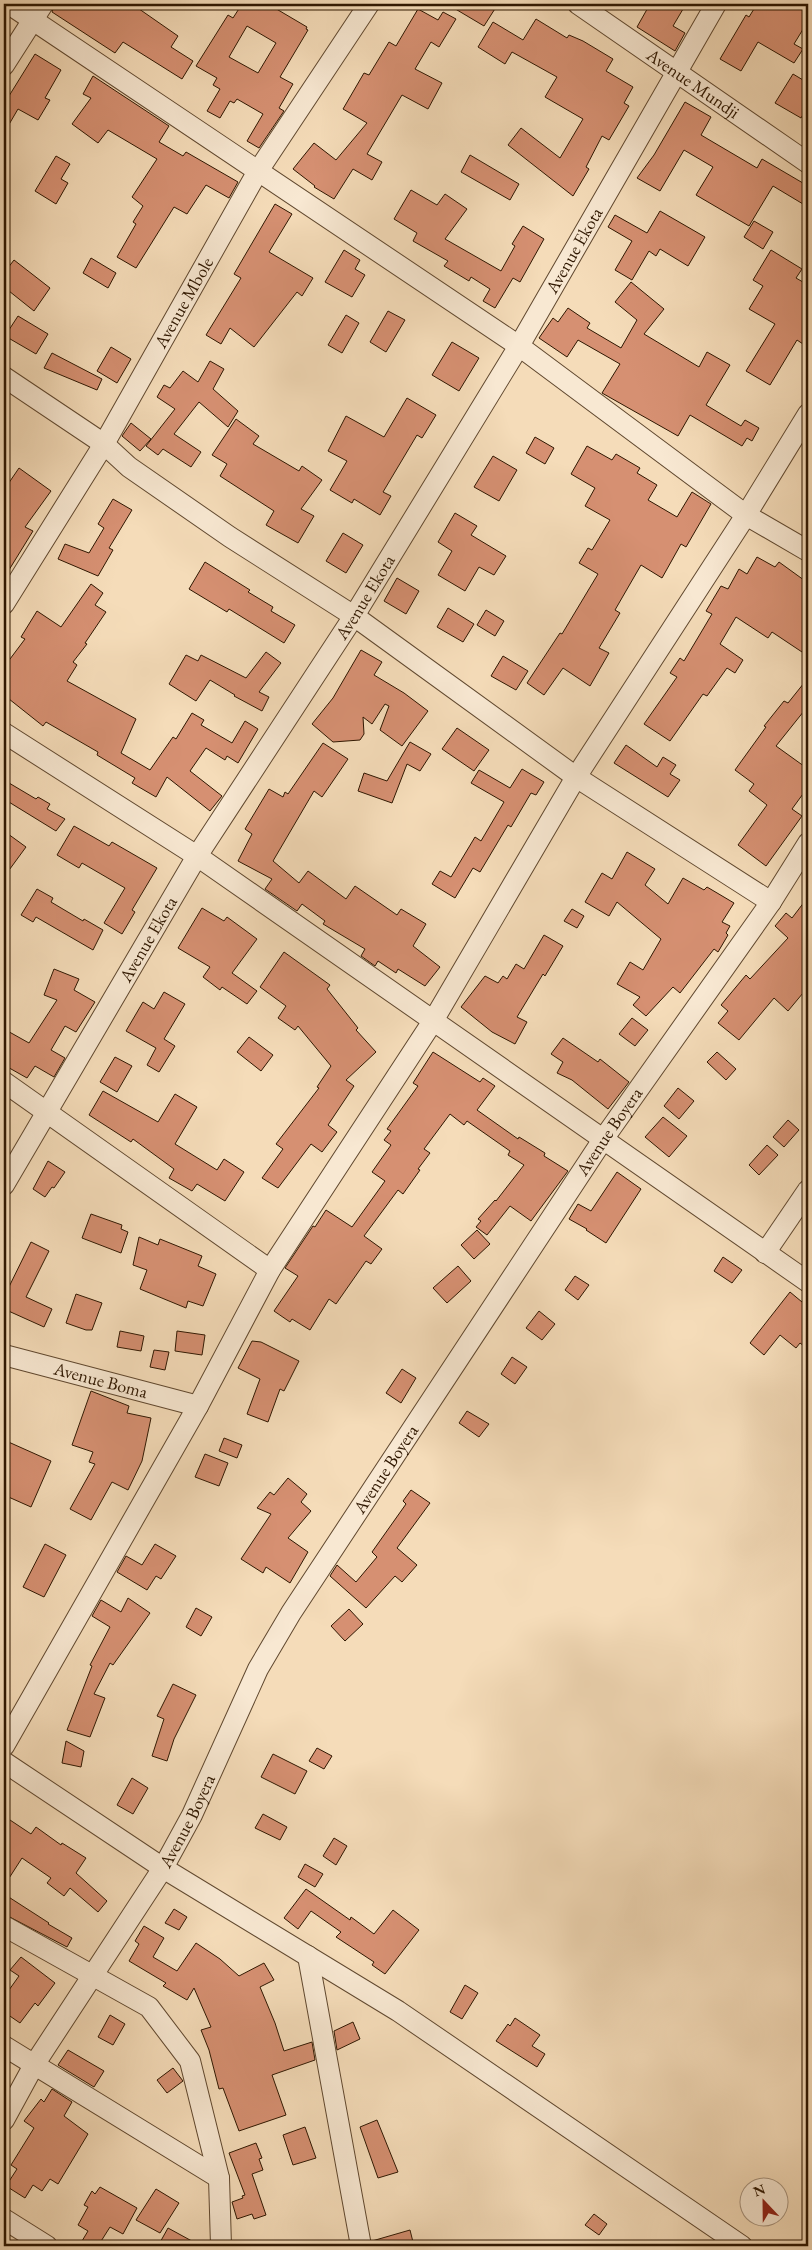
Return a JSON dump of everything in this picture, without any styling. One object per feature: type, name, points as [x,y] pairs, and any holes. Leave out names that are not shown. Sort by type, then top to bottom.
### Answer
[{"type":"street","points":[[9,4],[38,11],[258,171],[519,346],[746,515],[808,551]]},
{"type":"street","name":"Avenue Mbole","points":[[4,604],[104,444],[258,171],[369,4]]},
{"type":"street","name":"Avenue Mundji","points":[[578,4],[808,163]]},
{"type":"street","name":"Avenue Ekota","points":[[4,1185],[197,856],[354,616],[519,346],[716,4]]},
{"type":"street","points":[[4,65],[38,11]]},
{"type":"street","points":[[4,376],[104,444],[130,467],[230,538],[354,616],[576,777],[771,902]]},
{"type":"street","points":[[4,1746],[198,1406],[270,1270],[433,1021],[576,777],[746,515],[808,414]]},
{"type":"street","points":[[4,733],[197,856],[808,1282]]},
{"type":"street","name":"Avenue Boyera","points":[[4,2120],[34,2065],[163,1868],[192,1816],[258,1669],[290,1613],[604,1138],[771,902],[808,843]]},
{"type":"street","points":[[4,1082],[270,1270]]},
{"type":"street","points":[[765,1253],[808,1190]]},
{"type":"street","name":"Avenue Boma","points":[[4,1355],[198,1406]]},
{"type":"street","points":[[4,1762],[163,1868],[398,2010],[742,2246]]},
{"type":"street","points":[[4,1926],[92,1977],[149,2007],[190,2062],[219,2178],[221,2246]]},
{"type":"street","points":[[308,1956],[361,2246]]},
{"type":"street","points":[[4,2046],[219,2178]]},
{"type":"street","points":[[4,2219],[47,2246]]},
{"type":"building","points":[[55,4],[132,4],[178,36],[171,47],[193,61],[182,79],[123,42],[115,53],[52,12]]},
{"type":"building","points":[[242,4],[268,4],[307,27],[306,29],[308,30],[280,77],[293,84],[279,108],[284,111],[259,148],[247,141],[263,114],[237,99],[234,103],[230,101],[220,118],[207,111],[220,89],[213,85],[217,78],[196,66],[228,15],[233,18]],"holes":[[[247,26],[276,43],[258,73],[229,57]]]},
{"type":"building","points":[[447,4],[498,4],[484,26]]},
{"type":"building","points":[[650,4],[686,4],[673,26],[685,33],[675,51],[637,27]]},
{"type":"building","points":[[757,4],[808,4],[808,21],[794,44],[803,49],[794,63],[758,42],[741,71],[720,59],[746,15],[749,17]]},
{"type":"building","points":[[418,9],[438,20],[443,12],[456,19],[439,47],[431,42],[415,69],[442,83],[428,109],[402,95],[367,154],[382,162],[372,180],[353,169],[334,199],[314,187],[293,169],[314,143],[336,160],[367,123],[343,109],[364,73],[369,75],[389,42],[396,46]]},
{"type":"building","points":[[536,19],[567,38],[569,35],[583,41],[613,59],[606,71],[633,87],[624,103],[629,106],[609,140],[602,136],[586,167],[589,169],[573,196],[508,145],[521,128],[560,158],[583,119],[545,97],[557,77],[512,52],[505,64],[478,47],[493,22],[523,40]]},
{"type":"building","points":[[35,54],[61,70],[45,98],[50,100],[38,120],[18,109],[4,133],[4,104]]},
{"type":"building","points":[[793,74],[808,83],[808,106],[801,118],[775,103]]},
{"type":"building","points":[[93,76],[169,126],[159,142],[183,156],[186,152],[238,182],[229,198],[206,185],[187,214],[174,207],[136,268],[117,257],[136,224],[133,222],[143,206],[132,197],[157,159],[108,130],[98,143],[72,124],[91,98],[83,94]]},
{"type":"building","points":[[685,102],[711,117],[701,135],[757,168],[762,159],[808,186],[808,207],[773,186],[749,226],[696,195],[713,167],[684,150],[660,191],[637,178],[654,155]]},
{"type":"building","points":[[470,155],[519,184],[510,200],[461,172]]},
{"type":"building","points":[[56,156],[70,164],[61,179],[68,183],[56,204],[35,191]]},
{"type":"building","points":[[411,190],[437,205],[445,194],[467,209],[445,239],[501,271],[515,246],[512,244],[523,226],[544,239],[520,282],[513,278],[495,308],[483,301],[490,289],[471,277],[469,281],[444,266],[448,261],[413,241],[417,233],[394,219]]},
{"type":"building","points":[[275,204],[292,214],[269,252],[313,278],[302,296],[297,292],[254,347],[230,328],[221,344],[206,335],[241,278],[234,274]]},
{"type":"building","points":[[660,211],[705,237],[688,266],[660,249],[656,256],[649,251],[632,280],[615,270],[632,241],[608,227],[615,215],[647,233]]},
{"type":"building","points":[[754,221],[773,232],[763,249],[744,237]]},
{"type":"building","points":[[344,250],[360,260],[355,269],[365,275],[352,297],[325,282]]},
{"type":"building","points":[[771,250],[802,269],[796,278],[808,285],[808,336],[803,344],[797,340],[770,385],[746,371],[775,324],[749,309],[763,286],[753,280]]},
{"type":"building","points":[[91,258],[116,273],[108,288],[83,273]]},
{"type":"building","points":[[14,260],[50,288],[34,311],[4,287],[4,273]]},
{"type":"building","points":[[631,282],[664,309],[644,334],[699,367],[707,352],[730,365],[706,405],[741,426],[745,420],[759,428],[752,441],[747,438],[742,446],[690,415],[678,436],[602,393],[620,364],[578,340],[567,357],[539,338],[553,318],[558,322],[568,308],[590,323],[587,328],[621,348],[637,320],[615,302]]},
{"type":"building","points":[[388,311],[405,320],[386,352],[370,342]]},
{"type":"building","points":[[346,315],[359,323],[342,353],[328,345]]},
{"type":"building","points":[[18,316],[48,334],[36,354],[5,336]]},
{"type":"building","points":[[452,342],[479,358],[459,391],[432,375]]},
{"type":"building","points":[[111,347],[131,359],[117,383],[97,371]]},
{"type":"building","points":[[52,353],[102,379],[97,390],[44,368]]},
{"type":"building","points":[[210,361],[224,369],[213,389],[238,411],[228,427],[199,402],[174,434],[201,452],[191,467],[163,449],[158,455],[146,446],[175,409],[157,397],[164,385],[170,388],[183,371],[198,382]]},
{"type":"building","points":[[407,398],[436,415],[422,438],[417,435],[383,492],[391,496],[380,515],[354,499],[352,503],[330,490],[347,461],[328,451],[346,416],[384,437]]},
{"type":"building","points":[[236,419],[259,436],[253,444],[299,471],[302,466],[322,480],[301,509],[314,516],[298,543],[266,525],[274,511],[220,476],[227,464],[212,455]]},
{"type":"building","points":[[131,423],[151,439],[140,451],[122,436]]},
{"type":"building","points":[[535,437],[554,448],[545,464],[526,453]]},
{"type":"building","points":[[587,446],[612,460],[616,454],[640,468],[637,473],[657,485],[648,500],[677,517],[692,492],[711,504],[686,547],[681,544],[662,578],[641,565],[615,610],[620,613],[599,648],[609,653],[590,686],[563,668],[544,695],[527,683],[560,633],[562,634],[598,574],[579,563],[588,548],[592,550],[610,520],[585,506],[595,488],[571,474]]},
{"type":"building","points":[[493,456],[517,470],[499,501],[474,487]]},
{"type":"building","points":[[19,468],[51,491],[25,527],[33,531],[4,578],[4,490]]},
{"type":"building","points":[[113,499],[132,510],[109,548],[113,550],[98,576],[58,559],[65,544],[89,553],[104,528],[98,524]]},
{"type":"building","points":[[455,513],[477,526],[471,535],[506,556],[494,575],[479,567],[465,591],[438,575],[452,551],[438,542]]},
{"type":"building","points":[[343,533],[363,545],[346,573],[326,561]]},
{"type":"building","points":[[757,557],[775,567],[779,562],[808,583],[808,656],[772,632],[768,638],[736,617],[720,644],[743,660],[735,673],[727,668],[707,696],[703,694],[670,741],[644,724],[677,677],[670,673],[680,658],[684,661],[712,614],[706,611],[721,586],[728,589],[739,569],[747,574]]},
{"type":"building","points":[[205,562],[250,590],[248,592],[273,607],[271,611],[295,625],[284,643],[229,609],[227,612],[189,589]]},
{"type":"building","points":[[397,578],[419,591],[406,614],[384,601]]},
{"type":"building","points":[[91,584],[103,593],[95,605],[106,612],[85,643],[87,644],[73,662],[77,665],[67,681],[136,719],[121,753],[150,770],[173,737],[176,739],[192,713],[204,720],[201,725],[232,743],[245,721],[258,729],[238,763],[227,756],[225,760],[206,748],[190,771],[222,796],[210,811],[167,777],[156,797],[132,783],[135,778],[97,755],[98,752],[46,722],[43,726],[4,695],[4,667],[25,639],[21,637],[37,611],[61,627]]},
{"type":"building","points":[[448,608],[474,624],[463,642],[437,627]]},
{"type":"building","points":[[486,610],[504,621],[495,636],[477,625]]},
{"type":"building","points":[[361,650],[382,662],[374,675],[404,693],[428,711],[402,746],[380,730],[389,706],[385,704],[372,724],[363,717],[364,734],[360,740],[333,742],[312,724],[333,698]]},
{"type":"building","points":[[266,652],[281,663],[259,692],[269,697],[262,711],[210,680],[196,701],[169,684],[186,655],[198,661],[201,655],[246,678]]},
{"type":"building","points":[[503,656],[528,671],[516,690],[491,676]]},
{"type":"building","points":[[808,678],[808,706],[776,746],[808,769],[808,787],[792,809],[802,816],[766,866],[738,845],[767,805],[749,791],[754,784],[735,770],[766,727],[764,726],[784,701],[788,703]]},
{"type":"building","points":[[457,728],[489,750],[474,771],[442,749]]},
{"type":"building","points":[[410,742],[431,754],[420,771],[407,764],[392,803],[358,791],[364,773],[387,781]]},
{"type":"building","points":[[323,743],[348,759],[322,797],[314,791],[273,861],[299,883],[308,871],[346,899],[355,886],[397,915],[401,909],[426,924],[413,946],[440,967],[425,986],[398,969],[396,973],[378,961],[375,966],[361,956],[365,949],[323,924],[325,921],[302,904],[297,911],[265,889],[272,879],[238,861],[252,834],[245,829],[269,789],[283,797],[285,792],[288,794]]},
{"type":"building","points":[[626,745],[657,767],[663,757],[676,765],[670,774],[680,780],[668,797],[614,763]]},
{"type":"building","points":[[522,769],[544,782],[536,795],[531,793],[511,827],[508,825],[480,872],[473,868],[455,898],[432,884],[440,871],[451,877],[475,837],[481,841],[504,802],[471,783],[479,770],[510,788]]},
{"type":"building","points":[[4,780],[36,799],[38,797],[50,804],[47,809],[65,819],[56,831],[4,799]]},
{"type":"building","points":[[74,826],[109,846],[112,842],[157,868],[132,910],[135,912],[122,934],[104,923],[125,888],[82,863],[79,868],[57,855]]},
{"type":"building","points":[[4,831],[26,847],[4,877]]},
{"type":"building","points":[[627,852],[655,869],[645,885],[668,904],[683,878],[704,890],[707,887],[734,903],[722,922],[730,926],[726,933],[728,935],[718,952],[714,949],[680,993],[673,987],[646,1016],[633,1005],[640,997],[617,984],[630,962],[643,970],[661,939],[617,902],[609,916],[585,902],[602,873],[612,879]]},
{"type":"building","points":[[37,889],[53,898],[51,902],[83,921],[84,919],[103,930],[93,950],[36,917],[33,922],[21,915]]},
{"type":"building","points":[[808,897],[808,987],[788,1011],[774,998],[739,1040],[718,1023],[728,1011],[721,1005],[746,975],[750,979],[788,938],[775,926],[786,913],[792,918]]},
{"type":"building","points":[[202,908],[224,921],[227,917],[257,939],[232,973],[257,991],[247,1004],[222,987],[220,990],[203,977],[210,967],[178,948]]},
{"type":"building","points":[[572,909],[584,916],[577,928],[564,921]]},
{"type":"building","points":[[544,935],[563,946],[545,976],[543,974],[517,1017],[527,1022],[515,1044],[492,1032],[461,1007],[485,976],[498,983],[503,976],[507,979],[516,964],[524,969]]},
{"type":"building","points":[[284,952],[330,985],[327,989],[358,1028],[356,1030],[376,1052],[346,1080],[354,1086],[328,1125],[337,1132],[322,1152],[311,1144],[278,1188],[262,1178],[283,1149],[276,1144],[319,1088],[317,1087],[331,1066],[298,1026],[295,1030],[278,1018],[286,1006],[260,987]]},
{"type":"building","points":[[54,969],[79,979],[74,990],[95,1002],[76,1032],[65,1026],[51,1050],[65,1058],[54,1077],[35,1066],[27,1078],[4,1065],[4,1029],[29,1043],[57,1000],[44,995]]},
{"type":"building","points":[[164,992],[185,1004],[164,1039],[175,1046],[159,1072],[147,1065],[156,1048],[126,1031],[143,1002],[154,1009]]},
{"type":"building","points":[[632,1018],[648,1030],[635,1046],[619,1034]]},
{"type":"building","points":[[249,1037],[273,1055],[261,1071],[237,1052]]},
{"type":"building","points":[[563,1038],[598,1062],[600,1059],[629,1082],[608,1109],[572,1080],[557,1073],[563,1062],[551,1054]]},
{"type":"building","points":[[433,1052],[480,1082],[483,1078],[495,1086],[477,1110],[518,1139],[519,1137],[545,1153],[544,1156],[568,1171],[531,1221],[510,1206],[487,1235],[476,1227],[481,1221],[478,1219],[496,1201],[524,1165],[508,1155],[510,1151],[467,1121],[464,1125],[450,1114],[424,1149],[430,1153],[418,1169],[420,1170],[403,1194],[398,1190],[364,1236],[382,1249],[371,1264],[366,1261],[336,1304],[329,1299],[310,1330],[292,1319],[290,1322],[274,1311],[298,1276],[285,1268],[326,1210],[352,1227],[385,1181],[372,1172],[391,1145],[384,1140],[391,1131],[387,1129],[418,1086],[413,1083]]},
{"type":"building","points":[[717,1052],[736,1069],[726,1080],[707,1062]]},
{"type":"building","points":[[115,1057],[132,1066],[117,1092],[100,1082]]},
{"type":"building","points":[[678,1088],[694,1101],[679,1119],[664,1106]]},
{"type":"building","points":[[103,1091],[158,1122],[175,1094],[197,1107],[175,1144],[217,1170],[224,1159],[244,1172],[225,1201],[197,1184],[192,1191],[169,1178],[174,1169],[133,1139],[131,1142],[89,1115]]},
{"type":"building","points":[[663,1117],[687,1136],[669,1157],[645,1137]]},
{"type":"building","points":[[788,1120],[799,1130],[784,1147],[773,1137]]},
{"type":"building","points":[[767,1145],[778,1155],[759,1175],[749,1165]]},
{"type":"building","points":[[48,1161],[65,1172],[45,1197],[33,1189]]},
{"type":"building","points":[[617,1172],[641,1189],[606,1243],[569,1219],[578,1204],[591,1211]]},
{"type":"building","points":[[91,1214],[122,1225],[121,1229],[128,1232],[121,1253],[82,1238]]},
{"type":"building","points":[[477,1230],[490,1244],[474,1259],[461,1245]]},
{"type":"building","points":[[139,1237],[158,1245],[160,1239],[202,1256],[198,1266],[216,1274],[203,1306],[188,1301],[186,1308],[140,1289],[147,1270],[133,1265]]},
{"type":"building","points":[[31,1242],[49,1251],[26,1297],[52,1309],[44,1327],[4,1309],[4,1297]]},
{"type":"building","points":[[723,1257],[742,1270],[732,1283],[714,1271]]},
{"type":"building","points":[[458,1266],[471,1281],[447,1303],[433,1288]]},
{"type":"building","points":[[575,1276],[589,1285],[578,1300],[565,1290]]},
{"type":"building","points":[[790,1292],[808,1307],[808,1349],[800,1343],[796,1348],[780,1335],[764,1355],[750,1343]]},
{"type":"building","points":[[76,1294],[102,1303],[92,1330],[86,1330],[66,1323]]},
{"type":"building","points":[[539,1311],[555,1324],[542,1340],[526,1328]]},
{"type":"building","points":[[120,1331],[144,1336],[141,1351],[117,1347]]},
{"type":"building","points":[[177,1331],[205,1335],[202,1355],[175,1351]]},
{"type":"building","points":[[252,1341],[261,1342],[299,1361],[284,1391],[280,1389],[268,1422],[247,1414],[260,1379],[238,1368]]},
{"type":"building","points":[[154,1350],[169,1352],[165,1370],[150,1367]]},
{"type":"building","points":[[512,1357],[527,1367],[515,1384],[501,1374]]},
{"type":"building","points":[[402,1369],[416,1378],[401,1403],[386,1393]]},
{"type":"building","points":[[91,1391],[129,1406],[127,1413],[151,1418],[142,1461],[128,1490],[112,1482],[91,1520],[70,1509],[95,1464],[89,1462],[93,1452],[72,1445]]},
{"type":"building","points":[[467,1411],[489,1424],[479,1437],[459,1423]]},
{"type":"building","points":[[224,1438],[242,1445],[237,1458],[219,1451]]},
{"type":"building","points":[[4,1440],[51,1461],[31,1507],[4,1495]]},
{"type":"building","points":[[205,1454],[228,1463],[219,1486],[195,1477]]},
{"type":"building","points":[[288,1478],[307,1494],[301,1502],[311,1511],[288,1538],[308,1552],[290,1583],[266,1567],[263,1573],[241,1559],[271,1514],[257,1508],[270,1492],[274,1495]]},
{"type":"building","points":[[411,1490],[430,1503],[397,1548],[417,1565],[402,1582],[395,1576],[366,1608],[330,1576],[337,1565],[356,1582],[377,1557],[372,1552],[406,1504],[403,1501]]},
{"type":"building","points":[[45,1544],[66,1555],[44,1597],[23,1587]]},
{"type":"building","points":[[155,1544],[176,1556],[161,1579],[156,1576],[147,1590],[117,1572],[126,1556],[142,1565]]},
{"type":"building","points":[[128,1598],[150,1613],[113,1665],[110,1663],[94,1694],[105,1698],[90,1737],[67,1730],[92,1666],[90,1665],[110,1627],[92,1616],[101,1600],[121,1612]]},
{"type":"building","points":[[196,1608],[212,1617],[201,1636],[186,1627]]},
{"type":"building","points":[[349,1609],[363,1624],[345,1641],[331,1626]]},
{"type":"building","points":[[173,1684],[196,1695],[174,1739],[167,1761],[152,1756],[164,1719],[157,1716]]},
{"type":"building","points":[[66,1741],[84,1751],[81,1767],[62,1763]]},
{"type":"building","points":[[317,1748],[332,1756],[324,1769],[309,1761]]},
{"type":"building","points":[[273,1754],[307,1771],[295,1794],[261,1777]]},
{"type":"building","points":[[132,1778],[148,1788],[133,1814],[117,1805]]},
{"type":"building","points":[[263,1814],[287,1827],[280,1840],[255,1828]]},
{"type":"building","points":[[4,1816],[31,1834],[36,1827],[61,1845],[62,1843],[86,1858],[76,1873],[107,1901],[98,1912],[70,1888],[64,1896],[47,1883],[51,1878],[22,1858],[4,1886]]},
{"type":"building","points":[[334,1838],[347,1846],[336,1865],[323,1856]]},
{"type":"building","points":[[305,1864],[323,1874],[315,1887],[298,1877]]},
{"type":"building","points":[[306,1889],[350,1920],[351,1917],[374,1934],[393,1910],[419,1930],[385,1974],[372,1965],[374,1962],[336,1937],[341,1932],[311,1911],[298,1929],[284,1918]]},
{"type":"building","points":[[4,1894],[72,1938],[67,1947],[4,1914]]},
{"type":"building","points":[[174,1909],[187,1917],[179,1930],[165,1923]]},
{"type":"building","points":[[144,1926],[164,1938],[153,1957],[177,1971],[196,1943],[220,1959],[239,1976],[264,1963],[274,1980],[260,1987],[284,2051],[312,2042],[315,2060],[272,2075],[286,2115],[239,2131],[223,2088],[219,2089],[209,2050],[201,2030],[211,2027],[194,1988],[187,2000],[163,1986],[166,1983],[129,1961],[139,1944],[135,1941]]},
{"type":"building","points":[[21,1957],[55,1983],[38,2006],[35,2003],[20,2023],[4,2012],[4,1997],[19,1976],[10,1970]]},
{"type":"building","points":[[465,1985],[478,1993],[462,2019],[450,2012]]},
{"type":"building","points":[[110,2015],[125,2024],[113,2045],[98,2037]]},
{"type":"building","points":[[515,2018],[540,2035],[532,2046],[545,2054],[537,2067],[496,2041],[508,2024],[510,2026]]},
{"type":"building","points":[[353,2022],[360,2039],[337,2050],[334,2031]]},
{"type":"building","points":[[68,2050],[104,2071],[94,2087],[58,2065]]},
{"type":"building","points":[[173,2068],[183,2081],[167,2093],[157,2080]]},
{"type":"building","points":[[52,2089],[72,2102],[64,2116],[88,2134],[58,2184],[50,2179],[42,2191],[33,2185],[25,2198],[6,2186],[17,2169],[11,2165],[34,2128],[24,2121],[41,2099],[44,2102]]},
{"type":"building","points":[[377,2120],[398,2172],[378,2178],[360,2127]]},
{"type":"building","points":[[305,2127],[316,2158],[293,2165],[283,2135]]},
{"type":"building","points":[[256,2143],[262,2158],[259,2159],[263,2170],[252,2174],[266,2215],[254,2219],[252,2214],[237,2219],[232,2202],[243,2198],[242,2196],[245,2195],[229,2153]]},
{"type":"building","points":[[100,2187],[137,2208],[123,2234],[110,2227],[98,2246],[79,2246],[88,2231],[78,2225],[88,2207],[84,2205],[92,2191],[95,2194]]},
{"type":"building","points":[[156,2189],[179,2203],[160,2233],[136,2220]]},
{"type":"building","points":[[594,2214],[607,2224],[599,2235],[585,2225]]},
{"type":"building","points":[[168,2228],[201,2246],[158,2246]]},
{"type":"building","points":[[410,2230],[414,2246],[373,2246],[372,2241]]}]
